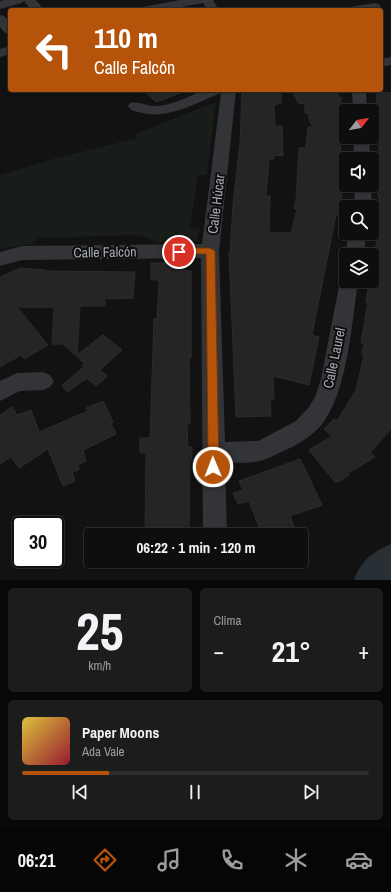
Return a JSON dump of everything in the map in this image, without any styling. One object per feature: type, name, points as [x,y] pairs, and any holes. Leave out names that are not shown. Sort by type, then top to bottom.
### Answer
[{"type":"street","points":[[0,5],[18,0]]},
{"type":"street","points":[[29,0],[36,8]]},
{"type":"street","points":[[157,8],[199,0]]},
{"type":"street","points":[[368,8],[375,7]]},
{"type":"street","points":[[0,19],[8,28]]},
{"type":"street","points":[[135,106],[142,110],[164,110],[212,92]]},
{"type":"street","name":"Calle Húcar","points":[[215,528],[210,251],[229,92]]},
{"type":"street","points":[[360,92],[360,104]]},
{"type":"street","name":"Calle Falcón","points":[[0,259],[22,254],[210,251]]},
{"type":"street","name":"Calle Laurel","points":[[213,453],[258,451],[280,442],[304,428],[317,414],[325,400],[332,379],[348,288]]},
{"type":"street","points":[[0,392],[17,382],[43,381]]},
{"type":"shaded area","points":[[216,102],[207,175],[198,175],[190,228],[200,229],[197,240],[192,242],[157,242],[139,235],[39,238],[31,244],[0,249],[0,175],[53,159],[137,138],[135,134]]},
{"type":"building","points":[[145,92],[183,92],[156,102]]},
{"type":"building","points":[[242,92],[281,92],[281,103],[274,105],[275,126],[282,126],[283,156],[274,155],[274,159],[269,159],[266,196],[270,196],[269,232],[291,233],[297,209],[294,209],[296,200],[299,148],[306,148],[308,127],[313,127],[309,119],[309,114],[305,113],[305,103],[299,104],[292,92],[336,92],[341,99],[341,104],[339,104],[339,144],[340,144],[340,152],[339,152],[339,192],[342,192],[341,200],[339,200],[339,215],[336,215],[312,335],[319,337],[309,385],[273,376],[274,400],[270,399],[271,416],[236,417],[229,253],[240,144]]},
{"type":"building","points":[[376,92],[391,93],[391,429],[370,453],[375,457],[347,474],[349,475],[338,482],[335,482],[309,450],[332,436],[324,429],[334,419],[337,421],[356,390],[364,355],[362,354],[364,343],[361,343],[368,302],[366,302],[368,288],[379,288],[379,248],[376,248],[377,240],[379,240],[380,220],[378,192],[379,192],[379,104],[377,104]]},
{"type":"building","points":[[151,263],[176,263],[176,269],[191,271],[191,358],[189,358],[190,424],[187,424],[188,447],[192,447],[192,460],[190,460],[189,528],[145,528],[146,453],[140,453],[140,438],[150,438],[154,319],[157,319],[159,284],[158,280],[151,280]]},
{"type":"building","points":[[20,268],[46,271],[135,272],[133,298],[105,299],[105,306],[80,306],[77,355],[103,335],[122,350],[100,370],[107,376],[96,386],[87,378],[67,392],[62,385],[84,367],[82,366],[85,364],[63,344],[52,344],[54,307],[17,307],[48,345],[24,359],[21,355],[0,367],[0,277]]},
{"type":"building","points":[[103,401],[113,422],[111,423],[116,434],[83,450],[86,461],[78,465],[79,469],[72,473],[75,481],[63,486],[48,449],[19,468],[11,457],[0,464],[0,415],[12,407],[17,415],[31,410],[39,432],[88,411],[86,408]]},
{"type":"building","points":[[300,459],[322,505],[290,516],[295,528],[259,528],[249,501],[238,504],[233,493],[243,490],[239,481]]},
{"type":"waterway","points":[[372,580],[391,562]]},
{"type":"route","points":[[179,252],[210,251],[213,467]]}]
